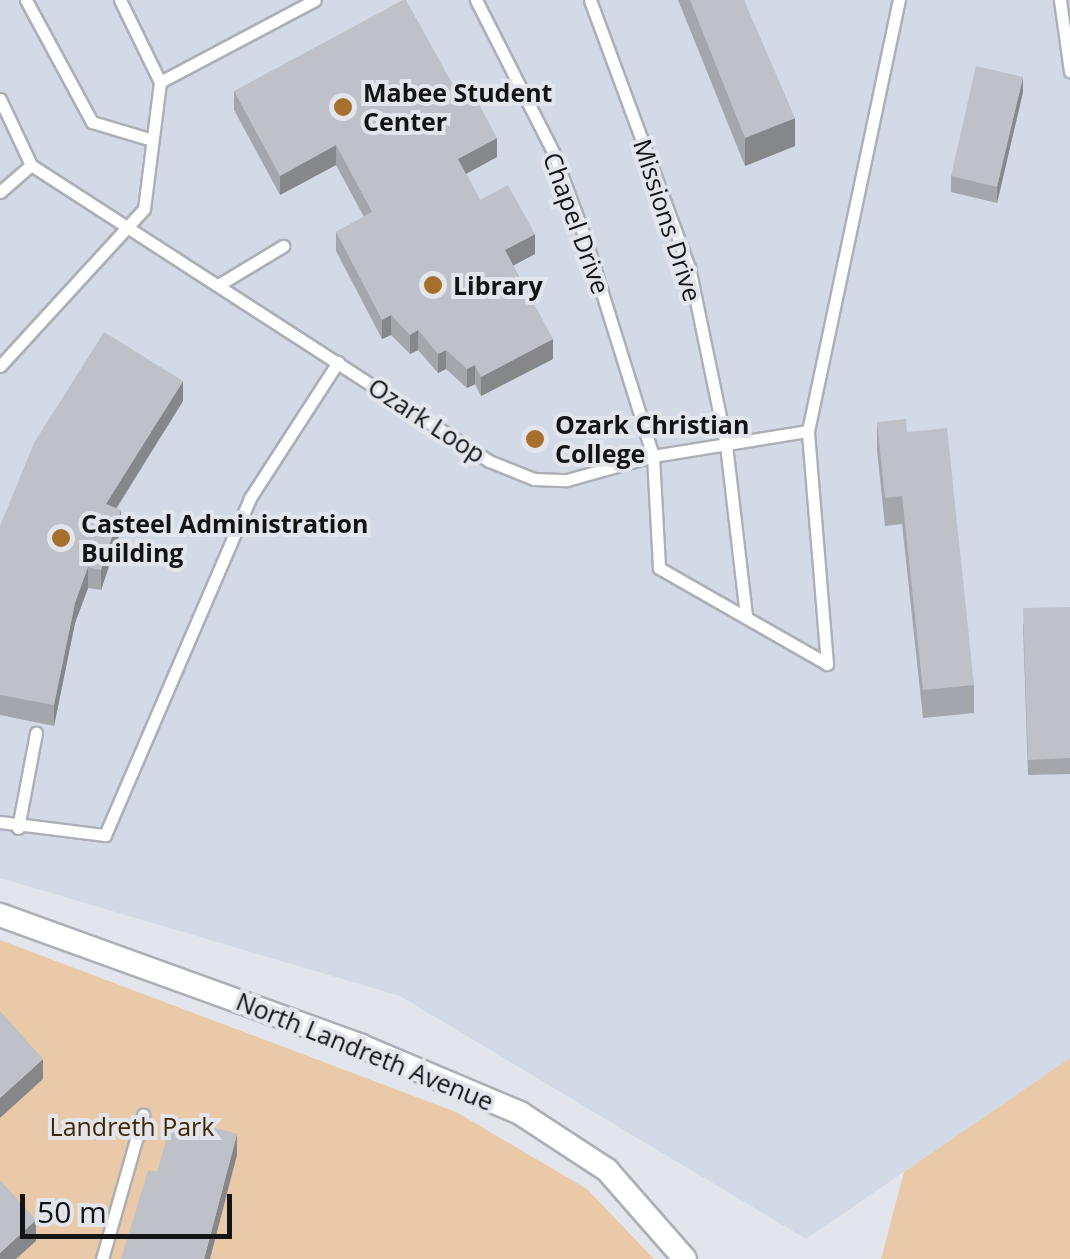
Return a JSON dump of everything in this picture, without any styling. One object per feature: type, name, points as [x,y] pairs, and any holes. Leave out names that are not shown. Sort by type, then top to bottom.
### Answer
[{"type":"street","name":"North Landreth Avenue","points":[[0,916],[362,1046],[520,1113],[607,1170],[684,1259]]},
{"type":"lane","points":[[26,0],[92,122],[149,140]]},
{"type":"lane","points":[[0,366],[134,227],[150,180],[149,140],[160,82],[120,0]]},
{"type":"lane","points":[[160,82],[315,0]]},
{"type":"lane","name":"Chapel Drive","points":[[476,0],[553,152],[653,456],[660,568],[746,615]]},
{"type":"lane","name":"Missions Drive","points":[[590,0],[689,267],[726,445],[746,615]]},
{"type":"lane","points":[[746,615],[827,664],[808,431],[899,0]]},
{"type":"lane","points":[[1060,0],[1070,71]]},
{"type":"lane","points":[[0,100],[31,164],[0,192]]},
{"type":"lane","name":"Ozark Loop","points":[[31,164],[134,227],[488,461],[534,479],[567,480],[653,456],[808,431]]},
{"type":"lane","points":[[220,284],[284,246]]},
{"type":"lane","points":[[0,822],[18,828],[105,834],[250,498],[338,362]]},
{"type":"lane","points":[[18,828],[36,733]]},
{"type":"lane","points":[[102,1259],[143,1115]]},
{"type":"shaded area","name":"Ozark Christian College","points":[[0,0],[1070,0],[1070,1058],[806,1239],[400,996],[0,878]]},
{"type":"green space","name":"Landreth Park","points":[[0,940],[456,1112],[587,1189],[654,1259],[0,1259]]},
{"type":"green space","points":[[1070,1058],[1070,1259],[881,1259],[904,1172]]},
{"type":"building","points":[[403,0],[452,83],[465,100],[474,95],[497,138],[458,159],[480,200],[508,185],[535,234],[505,250],[553,339],[481,377],[475,365],[467,369],[446,350],[438,354],[418,330],[410,335],[391,315],[382,320],[336,232],[372,212],[336,145],[280,176],[234,91]]},
{"type":"building","points":[[690,0],[744,0],[795,118],[745,138]]},
{"type":"building","points":[[976,66],[1023,77],[997,187],[951,176]]},
{"type":"building","name":"Casteel Administration Building","points":[[104,332],[183,381],[106,504],[121,510],[101,570],[88,567],[75,603],[54,705],[0,695],[0,526],[34,443]]},
{"type":"building","points":[[906,419],[907,432],[947,428],[974,685],[923,690],[902,496],[885,498],[877,422]]},
{"type":"building","points":[[1070,607],[1070,758],[1028,760],[1023,608]]},
{"type":"building","points":[[0,1011],[43,1059],[0,1098]]},
{"type":"building","points":[[173,1116],[237,1134],[204,1259],[121,1259],[148,1170],[157,1172]]},
{"type":"building","points":[[0,1180],[36,1220],[0,1253]]},
{"type":"place","name":"Mabee Student Center","points":[[343,107]]},
{"type":"place","name":"Library","points":[[433,285]]},
{"type":"place","name":"Ozark Christian College","points":[[535,439]]},
{"type":"place","name":"Casteel Administration Building","points":[[61,538]]}]
